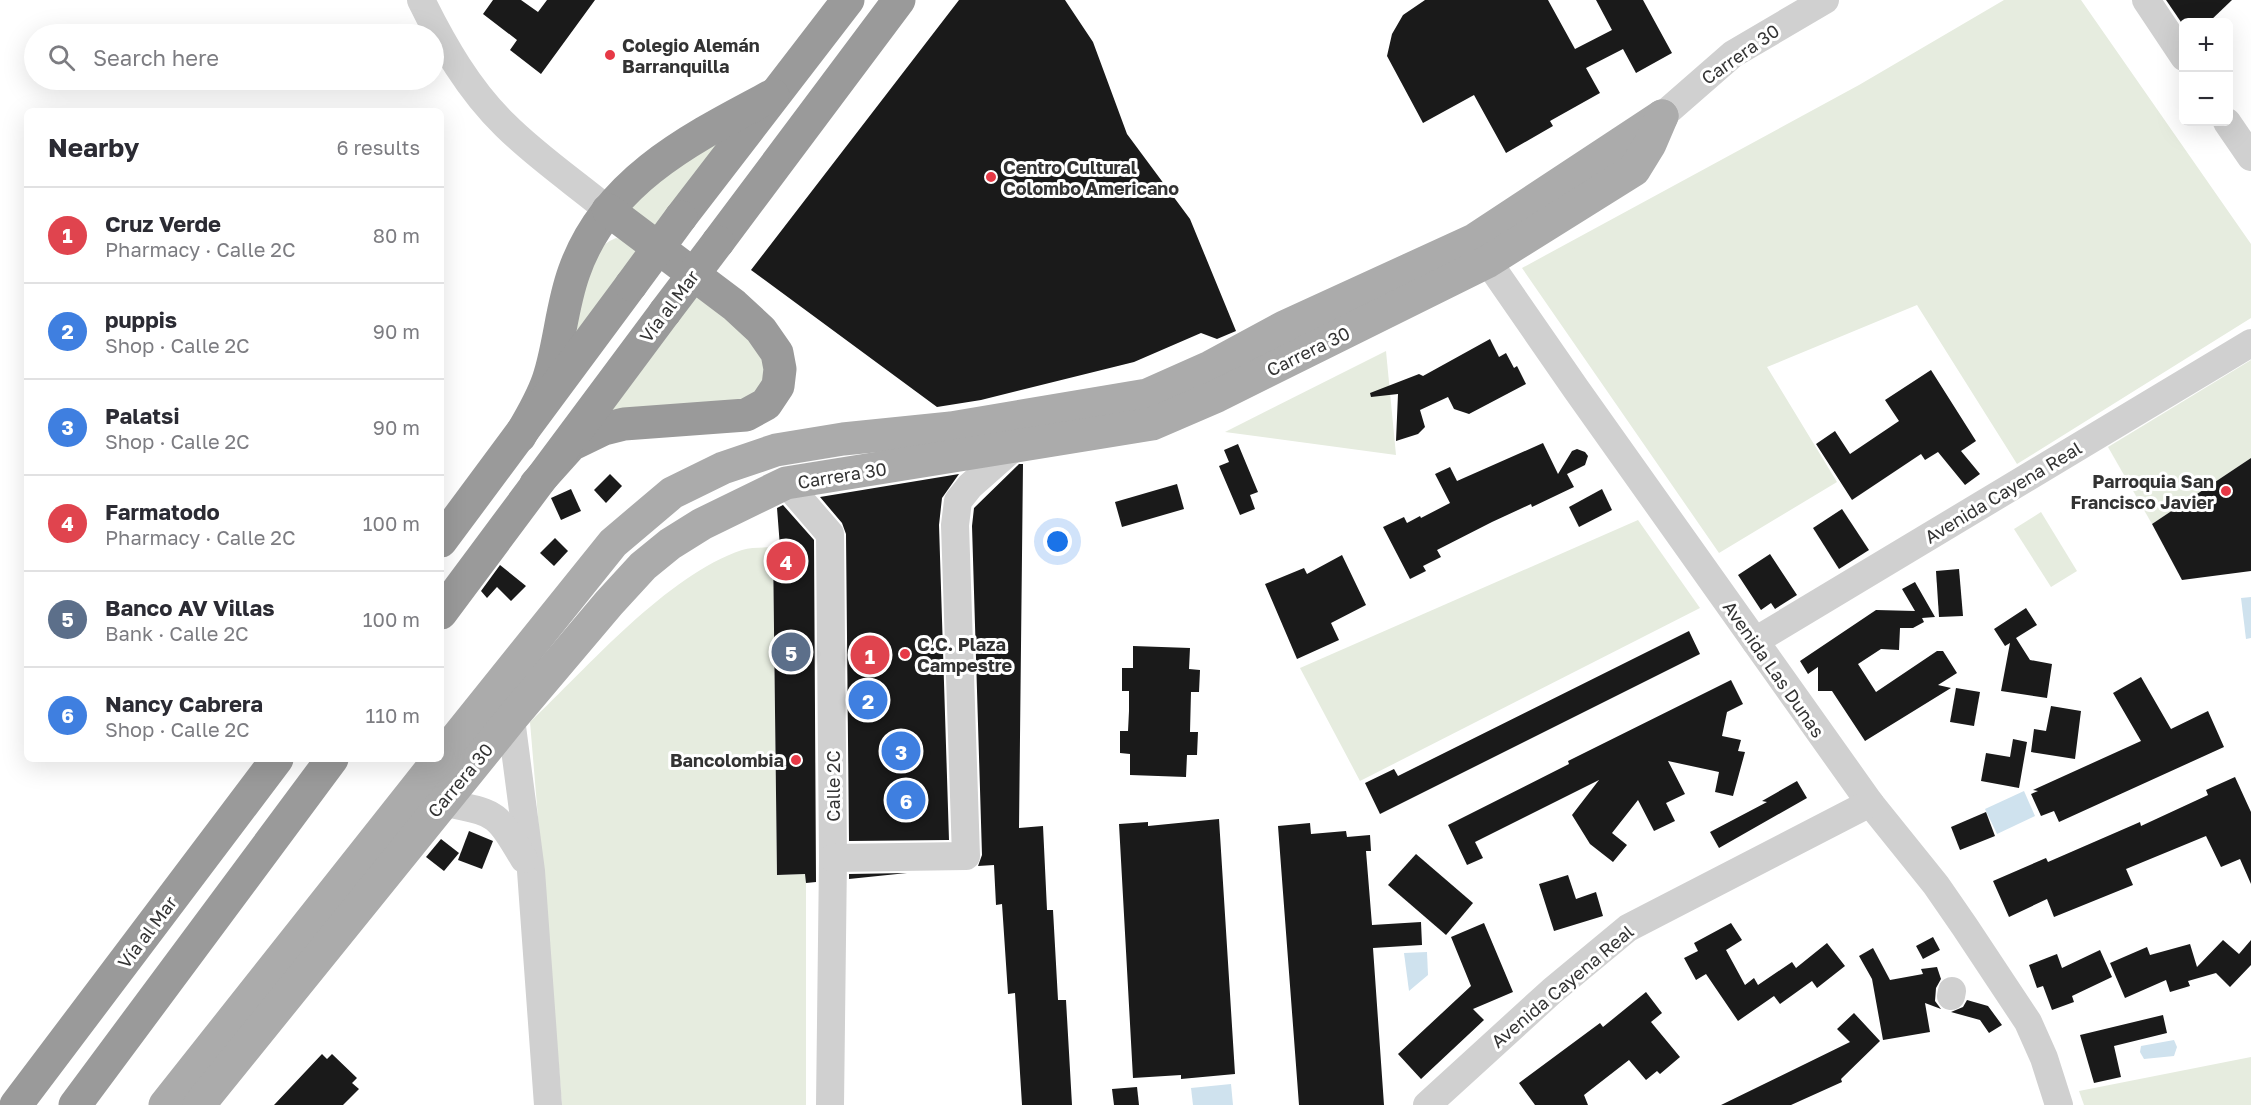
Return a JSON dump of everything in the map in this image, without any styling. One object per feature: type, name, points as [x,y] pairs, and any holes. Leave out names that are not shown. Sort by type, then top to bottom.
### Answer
[{"type":"highway","points":[[444,537],[681,217],[848,0]]},
{"type":"highway","name":"Vía al Mar","points":[[444,609],[899,0]]},
{"type":"highway","points":[[520,436],[549,377],[574,272],[608,210],[631,184],[662,158],[773,95]]},
{"type":"highway","points":[[537,484],[571,445],[603,429],[624,424],[746,415],[766,404],[778,386],[780,369],[777,353],[761,330],[734,305],[608,210]]},
{"type":"highway","name":"Vía al Mar","points":[[16,1105],[275,762]]},
{"type":"highway","points":[[75,1105],[331,762]]},
{"type":"main road","name":"Carrera 30","points":[[199,1105],[441,802],[643,567],[670,544],[702,524],[786,483],[1152,424],[1217,396],[1480,251],[1662,116]]},
{"type":"main road","name":"Carrera 30","points":[[444,753],[613,543],[672,493],[723,468],[776,450],[843,439],[951,428],[1147,395],[1210,367],[1284,327],[1480,251]]},
{"type":"main road","name":"Carrera 30","points":[[165,1105],[437,762]]},
{"type":"street","points":[[420,0],[433,24]]},
{"type":"street","name":"Carrera 30","points":[[1662,116],[1693,82],[1733,54],[1825,0]]},
{"type":"street","points":[[2145,0],[2179,50]]},
{"type":"street","points":[[444,45],[477,94],[505,126],[608,210]]},
{"type":"street","points":[[2230,126],[2251,157]]},
{"type":"street","name":"Avenida Las Dunas","points":[[1480,251],[1870,803],[1936,885],[2028,1022],[2044,1058],[2059,1105]]},
{"type":"street","name":"Avenida Cayena Real","points":[[1755,641],[2251,343]]},
{"type":"street","points":[[833,858],[966,856],[955,525],[958,501],[970,486],[1014,447]]},
{"type":"street","name":"Calle 2C","points":[[786,483],[830,534],[833,858],[830,1105]]},
{"type":"street","points":[[511,719],[531,871],[548,1105]]},
{"type":"street","points":[[441,802],[490,812],[502,822],[531,871]]},
{"type":"street","name":"Avenida Cayena Real","points":[[1427,1105],[1543,998],[1628,927],[1870,803]]},
{"type":"shaded area","points":[[2004,0],[2081,0],[2251,244],[2251,318],[2017,464],[1917,305],[1767,367],[1837,482],[1719,553],[1522,268],[1859,85]]},
{"type":"shaded area","points":[[723,142],[657,229],[623,202],[660,166]]},
{"type":"shaded area","points":[[616,238],[628,241],[638,250],[565,354],[574,306],[585,272],[593,257],[603,246]]},
{"type":"shaded area","points":[[694,294],[762,347],[766,378],[748,401],[603,417]]},
{"type":"shaded area","points":[[1386,351],[1396,455],[1225,432]]},
{"type":"shaded area","points":[[2251,360],[2251,458],[2152,524],[2108,447]]},
{"type":"shaded area","points":[[2041,512],[2077,571],[2051,587],[2014,529]]},
{"type":"shaded area","points":[[1638,520],[1700,608],[1360,781],[1300,668]]},
{"type":"shaded area","points":[[773,547],[777,875],[806,874],[806,1105],[562,1105],[530,722],[630,625],[685,580],[714,562],[742,550]]},
{"type":"shaded area","points":[[2251,1057],[2251,1105],[2084,1105],[2079,1091]]},
{"type":"water","points":[[2251,597],[2251,638],[2246,639],[2241,598]]},
{"type":"water","points":[[2024,791],[2035,816],[1997,834],[1985,809]]},
{"type":"water","points":[[1427,952],[1428,975],[1409,991],[1404,953]]},
{"type":"water","points":[[2174,1040],[2177,1047],[2174,1056],[2144,1059],[2140,1052],[2141,1046]]},
{"type":"water","points":[[1231,1084],[1233,1105],[1193,1105],[1191,1088]]},
{"type":"building","points":[[493,0],[521,0],[538,12],[547,0],[595,0],[541,74],[510,50],[517,40],[483,14]]},
{"type":"building","name":"Centro Cultural Colombo Americano","points":[[959,0],[1065,0],[1093,42],[1127,134],[1190,219],[1236,331],[1217,339],[1201,333],[1134,362],[981,400],[937,407],[751,270]]},
{"type":"building","points":[[1425,0],[1548,0],[1575,49],[1612,30],[1596,0],[1643,0],[1672,53],[1636,73],[1623,49],[1586,68],[1600,93],[1550,121],[1553,126],[1506,153],[1474,95],[1423,123],[1387,56],[1392,34],[1403,15]]},
{"type":"building","points":[[2166,0],[2232,0],[2213,18],[2179,19]]},
{"type":"building","points":[[1490,339],[1499,357],[1506,353],[1514,368],[1517,366],[1526,384],[1469,414],[1454,409],[1448,397],[1420,410],[1425,427],[1418,434],[1396,441],[1398,394],[1371,397],[1370,393],[1419,374],[1423,376]]},
{"type":"building","points":[[1931,370],[1976,441],[1961,451],[1980,474],[1965,485],[1938,452],[1925,460],[1921,454],[1852,500],[1816,444],[1835,431],[1850,454],[1899,421],[1885,400]]},
{"type":"building","points":[[1543,443],[1558,474],[1572,451],[1577,449],[1588,456],[1585,465],[1567,474],[1574,487],[1532,507],[1531,504],[1437,550],[1441,557],[1423,566],[1426,571],[1410,579],[1383,527],[1404,517],[1407,523],[1420,516],[1421,518],[1450,503],[1435,474],[1450,467],[1457,481]]},
{"type":"building","points":[[1238,444],[1258,492],[1250,495],[1255,509],[1240,515],[1219,466],[1229,462],[1224,450]]},
{"type":"building","name":"Parroquia San Francisco Javier","points":[[2251,458],[2251,571],[2182,580],[2152,524]]},
{"type":"building","points":[[1019,464],[1023,464],[1019,828],[1043,826],[1047,910],[1053,910],[1058,1000],[1066,1000],[1072,1105],[1022,1105],[1015,993],[1008,994],[1002,904],[996,905],[994,865],[978,866],[982,855],[972,526],[974,508]]},
{"type":"building","points":[[610,474],[622,486],[606,503],[594,490]]},
{"type":"building","points":[[959,474],[942,498],[939,525],[949,840],[849,841],[846,534],[842,523],[820,497]]},
{"type":"building","points":[[1177,484],[1184,509],[1122,527],[1115,502]]},
{"type":"building","points":[[571,489],[581,511],[561,520],[551,498]]},
{"type":"building","points":[[1602,489],[1612,510],[1579,527],[1569,507]]},
{"type":"building","points":[[783,505],[814,540],[816,882],[806,883],[805,874],[777,875],[773,547],[780,547],[777,508]]},
{"type":"building","points":[[1842,509],[1869,550],[1839,569],[1813,528]]},
{"type":"building","points":[[555,538],[568,551],[554,566],[540,553]]},
{"type":"building","points":[[1770,554],[1797,595],[1775,609],[1771,603],[1761,610],[1738,575]]},
{"type":"building","points":[[1342,555],[1366,605],[1331,623],[1339,640],[1297,659],[1265,584],[1304,568],[1307,574]]},
{"type":"building","points":[[500,565],[526,586],[511,601],[497,587],[487,598],[481,591]]},
{"type":"building","points":[[1959,569],[1963,616],[1939,617],[1936,571]]},
{"type":"building","points":[[1915,582],[1935,617],[1922,618],[1924,622],[1913,628],[1900,628],[1899,650],[1881,649],[1858,664],[1876,692],[1937,651],[1943,651],[1957,673],[1938,685],[1951,688],[1865,741],[1832,691],[1818,691],[1818,667],[1808,674],[1800,661],[1876,610],[1915,611],[1902,589]]},
{"type":"building","points":[[2026,608],[2037,625],[2016,638],[2030,660],[2052,664],[2047,698],[2001,691],[2010,643],[2005,646],[1994,629]]},
{"type":"building","points":[[1689,631],[1700,654],[1380,814],[1365,783],[1394,769],[1398,776]]},
{"type":"building","points":[[1133,646],[1190,648],[1189,669],[1200,670],[1199,692],[1191,692],[1190,732],[1198,732],[1197,755],[1187,755],[1186,777],[1130,775],[1130,754],[1120,753],[1120,731],[1128,731],[1129,711],[1129,691],[1122,691],[1122,668],[1133,668]]},
{"type":"building","points":[[2141,677],[2171,729],[2208,711],[2224,747],[2059,822],[2054,811],[2041,816],[2031,794],[2038,791],[2033,790],[2141,741],[2113,693]]},
{"type":"building","points":[[1731,680],[1743,704],[1727,712],[1722,736],[1741,740],[1738,751],[1745,752],[1733,796],[1715,792],[1719,772],[1668,761],[1685,794],[1666,803],[1675,821],[1654,831],[1638,800],[1612,833],[1627,845],[1613,862],[1590,844],[1572,815],[1599,780],[1475,842],[1483,858],[1467,865],[1448,825],[1569,764],[1568,761]]},
{"type":"building","points":[[1956,688],[1980,692],[1974,726],[1950,722]]},
{"type":"building","points":[[2051,706],[2081,711],[2075,759],[2031,752],[2034,729],[2046,731]]},
{"type":"building","points":[[2013,739],[2027,742],[2019,788],[1981,781],[1986,753],[2010,757]]},
{"type":"building","points":[[2235,777],[2251,812],[2251,884],[2240,859],[2221,867],[2206,836],[2126,869],[2133,885],[2054,917],[2047,899],[2009,917],[1993,881],[2046,858],[2048,862],[2140,822],[2141,826],[2208,795],[2206,790]]},
{"type":"building","points":[[1797,781],[1807,798],[1719,848],[1710,832],[1767,802],[1762,801]]},
{"type":"building","points":[[1986,812],[1995,836],[1960,850],[1951,827]]},
{"type":"building","points":[[1219,819],[1235,1074],[1181,1079],[1181,1075],[1133,1078],[1119,824],[1148,822],[1148,826]]},
{"type":"building","points":[[1310,823],[1311,834],[1346,831],[1347,837],[1370,835],[1371,851],[1366,851],[1372,925],[1421,922],[1422,945],[1373,948],[1384,1105],[1299,1105],[1278,826]]},
{"type":"building","points":[[469,831],[493,841],[482,869],[458,860]]},
{"type":"building","points":[[441,839],[459,853],[444,871],[426,857]]},
{"type":"building","points":[[1416,854],[1473,903],[1446,935],[1388,885]]},
{"type":"building","points":[[907,873],[849,879],[849,874]]},
{"type":"building","points":[[1568,875],[1576,899],[1596,892],[1603,916],[1554,931],[1539,884]]},
{"type":"building","points":[[1484,923],[1513,992],[1473,1009],[1484,1020],[1421,1079],[1398,1054],[1471,986],[1451,937]]},
{"type":"building","points":[[1731,923],[1742,940],[1726,950],[1745,985],[1754,978],[1758,985],[1792,962],[1796,968],[1827,943],[1845,966],[1817,988],[1812,981],[1780,1004],[1774,996],[1738,1021],[1706,974],[1696,980],[1684,958],[1698,951],[1694,943]]},
{"type":"building","points":[[1933,937],[1940,950],[1923,959],[1916,946]]},
{"type":"building","points":[[2223,940],[2239,954],[2251,940],[2251,965],[2230,987],[2216,973],[2188,981],[2190,986],[2170,992],[2166,980],[2125,998],[2110,963],[2147,947],[2150,955],[2190,944],[2197,967]]},
{"type":"building","points":[[1873,948],[1890,980],[1923,974],[1921,969],[1937,967],[1941,979],[1936,988],[1935,1001],[1941,1009],[1925,1003],[1930,1032],[1883,1040],[1872,979],[1859,956]]},
{"type":"building","points":[[2100,950],[2112,977],[2072,996],[2074,1002],[2052,1010],[2043,986],[2037,988],[2029,965],[2057,954],[2062,968]]},
{"type":"building","points":[[1646,992],[1662,1013],[1651,1022],[1680,1057],[1660,1074],[1657,1071],[1646,1080],[1629,1060],[1584,1095],[1588,1105],[1535,1105],[1519,1083],[1600,1023],[1603,1027]]},
{"type":"building","points":[[1967,1000],[1988,1006],[2002,1025],[1989,1033],[1980,1020],[1951,1012],[1963,1007]]},
{"type":"building","points":[[1854,1013],[1880,1041],[1841,1079],[1842,1082],[1791,1105],[1721,1105],[1850,1042],[1837,1029]]},
{"type":"building","points":[[2163,1015],[2167,1033],[2114,1046],[2121,1077],[2094,1083],[2080,1035]]},
{"type":"building","points":[[322,1054],[327,1059],[332,1054],[357,1078],[352,1083],[359,1089],[343,1105],[274,1105]]},
{"type":"building","points":[[1137,1087],[1139,1105],[1114,1105],[1112,1089]]},
{"type":"place","name":"Colegio Alemán Barranquilla","points":[[610,55]]},
{"type":"place","name":"Centro Cultural Colombo Americano","points":[[991,177]]},
{"type":"place","name":"Parroquia San Francisco Javier","points":[[2226,491]]},
{"type":"place","name":"Farmatodo","points":[[786,561]]},
{"type":"place","name":"Banco AV Villas","points":[[791,652]]},
{"type":"place","name":"C.C. Plaza Campestre","points":[[905,654]]},
{"type":"place","name":"Cruz Verde","points":[[870,655]]},
{"type":"place","name":"puppis","points":[[868,700]]},
{"type":"place","name":"Palatsi","points":[[901,751]]},
{"type":"place","name":"Bancolombia","points":[[796,760]]},
{"type":"place","name":"Nancy Cabrera","points":[[906,800]]}]
